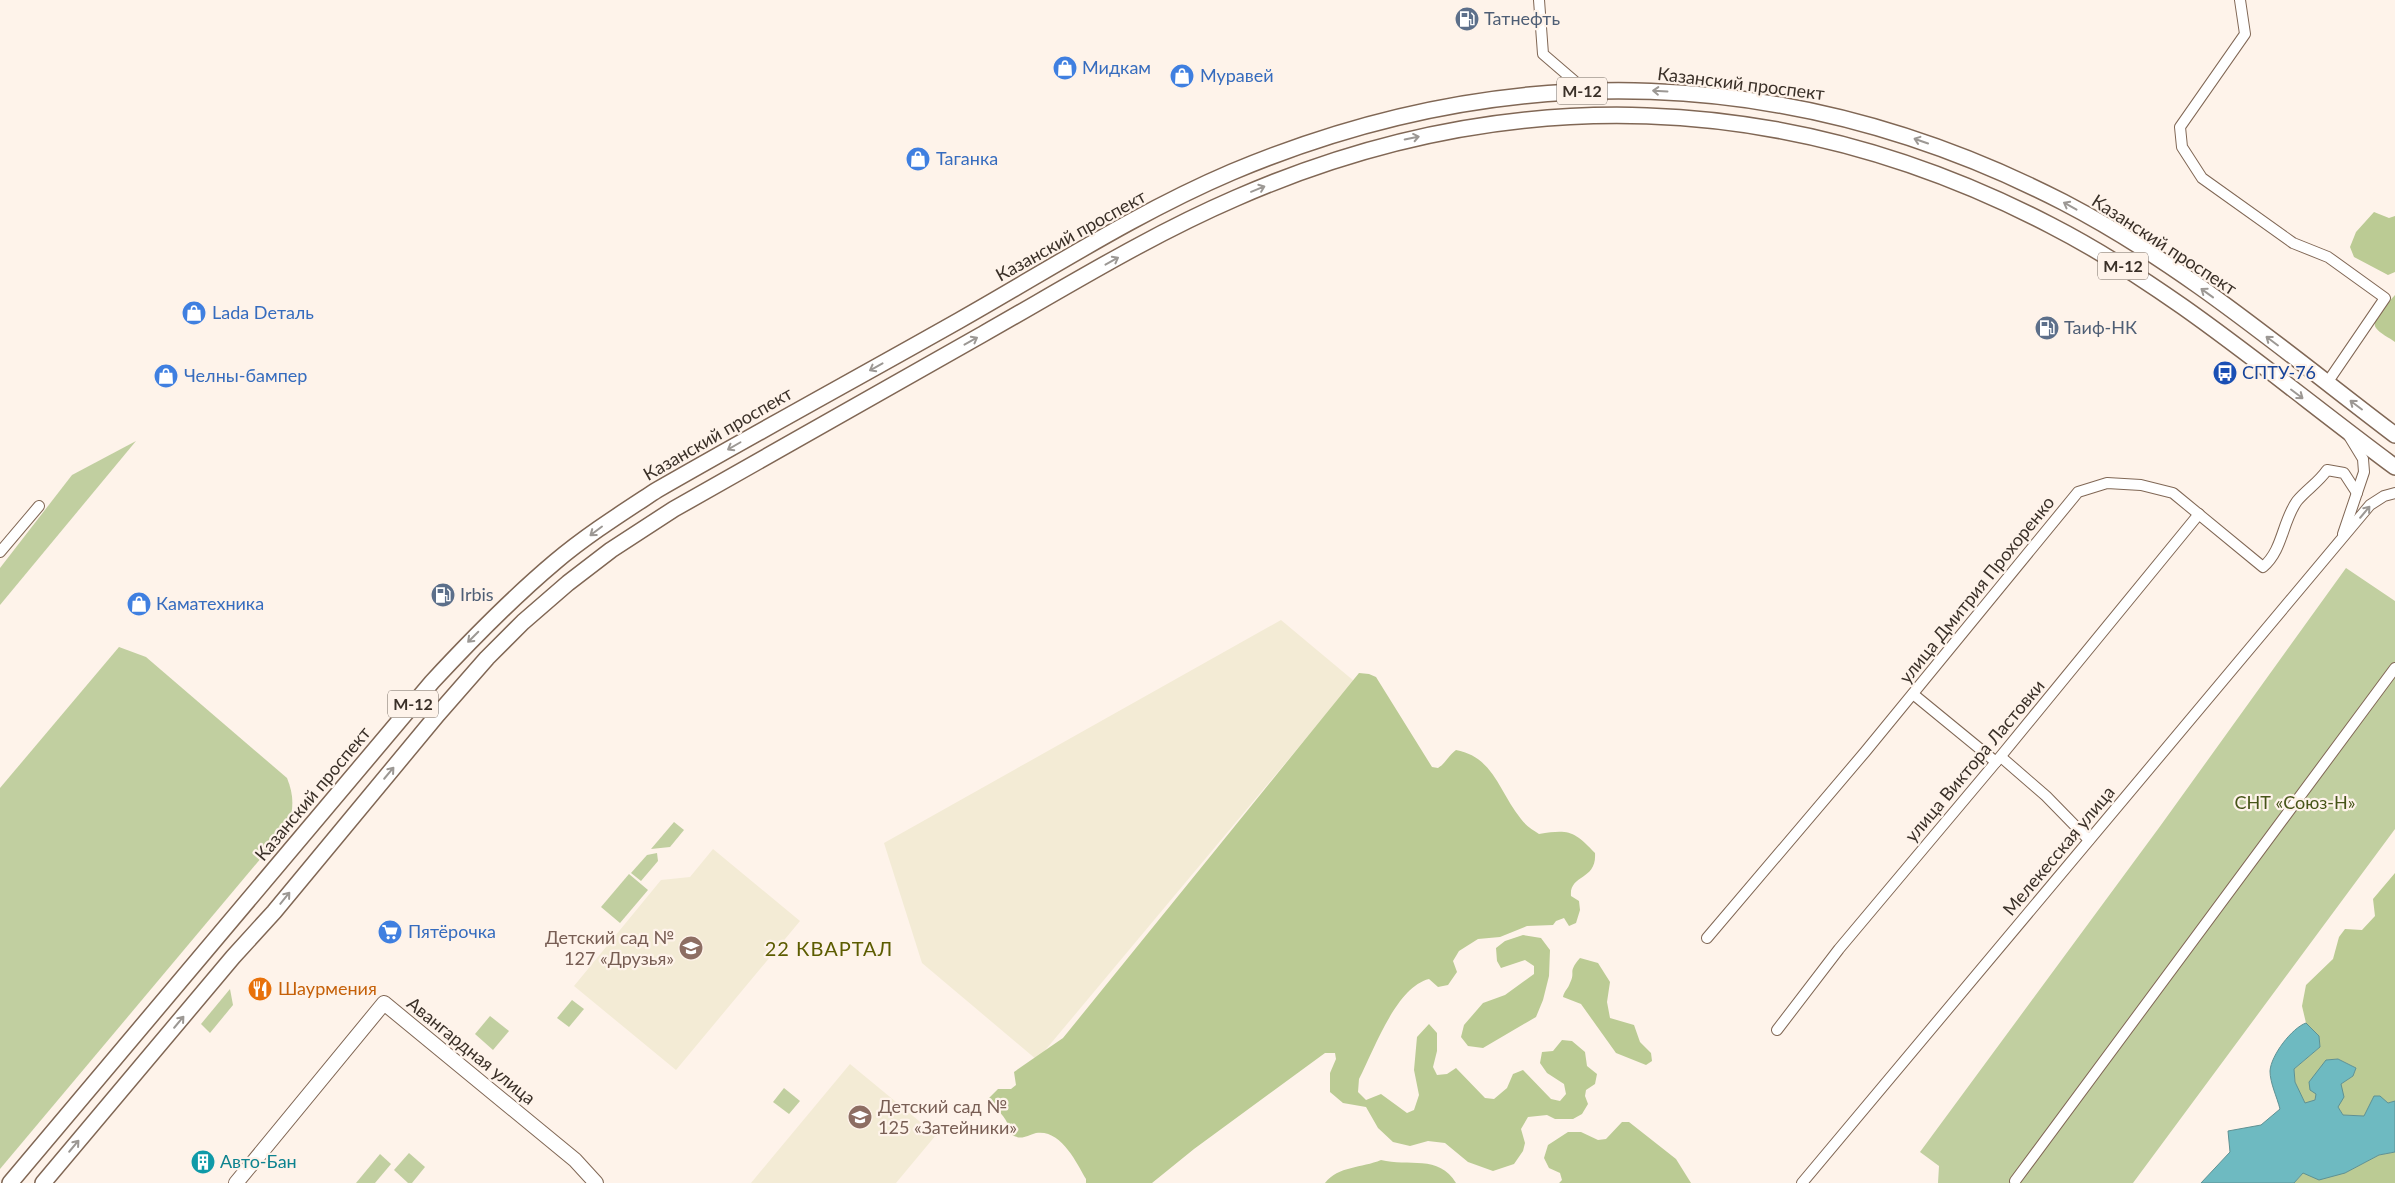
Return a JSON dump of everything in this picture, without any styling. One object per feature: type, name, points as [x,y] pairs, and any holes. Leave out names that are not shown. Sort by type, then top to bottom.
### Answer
[{"type":"main road","name":"Казанский проспект","points":[[10,1183],[432,682],[504,608],[555,562],[604,525],[657,490],[1110,234],[1228,174],[1280,153],[1371,124],[1450,105],[1530,94],[1655,90],[1706,94],[1825,113],[1889,130],[2001,172],[2118,232],[2172,268],[2395,435]]},
{"type":"main road","name":"М-12","points":[[43,1183],[274,912],[438,714],[523,622],[568,583],[611,550],[674,510],[1180,225],[1235,198],[1287,177],[1406,139],[1468,127],[1533,119],[1650,115],[1703,119],[1815,136],[1879,153],[1990,195],[2062,231],[2161,291],[2395,467]]},
{"type":"main road","points":[[919,343],[910,356],[914,363],[929,365]]},
{"type":"street","points":[[1539,0],[1543,54],[1586,91]]},
{"type":"street","points":[[2240,0],[2246,34],[2180,126],[2182,147],[2202,178],[2292,243],[2328,257],[2385,298],[2327,383]]},
{"type":"street","points":[[2341,540],[2364,472],[2362,459],[2347,432]]},
{"type":"street","name":"улица Дмитрия Прохоренко","points":[[1707,938],[1913,694],[2078,492],[2107,483],[2141,485],[2174,493],[2263,567],[2272,559],[2297,502],[2320,480],[2327,470],[2344,473],[2358,492]]},
{"type":"street","name":"Мелекесская улица","points":[[1802,1183],[2370,505],[2384,496],[2395,493]]},
{"type":"street","points":[[0,552],[39,506]]},
{"type":"street","name":"улица Виктора Ластовки","points":[[1777,1030],[1839,949],[2199,514]]},
{"type":"street","points":[[2015,1182],[2395,668]]},
{"type":"street","points":[[1913,694],[2046,796],[2089,840]]},
{"type":"street","name":"Авангардная улица","points":[[236,1183],[384,1003],[575,1160],[596,1183]]},
{"type":"shaded area","points":[[1281,620],[1354,681],[1037,1060],[922,963],[884,843]]},
{"type":"shaded area","name":"Детский сад № 127 «Друзья»","points":[[713,849],[800,921],[676,1070],[574,986],[661,880],[690,877]]},
{"type":"shaded area","name":"Детский сад № 125 «Затейники»","points":[[850,1064],[936,1135],[896,1183],[751,1183]]},
{"type":"green space","points":[[2374,212],[2389,218],[2395,216],[2395,272],[2388,275],[2354,257],[2350,247],[2356,232]]},
{"type":"green space","points":[[2395,295],[2395,342],[2380,332],[2375,324],[2378,315]]},
{"type":"green space","points":[[136,441],[0,605],[0,568],[72,475]]},
{"type":"green space","name":"СНТ «Союз-Н»","points":[[2346,568],[2395,601],[2395,829],[2133,1183],[1938,1183],[1939,1166],[1920,1152],[2161,825]]},
{"type":"green space","points":[[119,647],[146,657],[287,778],[292,796],[291,814],[288,826],[0,1169],[0,788]]},
{"type":"green space","points":[[1359,673],[1376,677],[1432,767],[1438,768],[1456,750],[1469,754],[1487,768],[1513,809],[1529,827],[1539,834],[1570,833],[1582,840],[1595,853],[1592,868],[1574,884],[1572,889],[1571,896],[1579,901],[1580,910],[1576,923],[1569,926],[1564,918],[1556,921],[1553,925],[1527,926],[1500,937],[1478,939],[1459,951],[1453,961],[1457,972],[1448,985],[1438,987],[1429,979],[1417,984],[1396,1007],[1387,1021],[1359,1079],[1358,1092],[1366,1100],[1381,1094],[1407,1113],[1414,1110],[1419,1095],[1414,1070],[1417,1037],[1429,1024],[1437,1033],[1437,1051],[1433,1067],[1437,1075],[1447,1074],[1456,1068],[1485,1098],[1494,1099],[1507,1088],[1513,1074],[1523,1070],[1551,1099],[1560,1101],[1566,1094],[1564,1084],[1547,1073],[1540,1063],[1542,1052],[1553,1051],[1562,1040],[1572,1041],[1585,1052],[1587,1066],[1597,1074],[1595,1084],[1586,1090],[1585,1096],[1588,1104],[1582,1114],[1573,1119],[1555,1119],[1547,1115],[1528,1117],[1521,1129],[1525,1143],[1523,1151],[1514,1164],[1493,1171],[1468,1162],[1445,1143],[1428,1141],[1410,1146],[1393,1142],[1378,1128],[1366,1107],[1343,1103],[1330,1092],[1330,1073],[1336,1059],[1335,1053],[1325,1053],[1194,1149],[1152,1183],[1086,1183],[1086,1179],[1077,1164],[1060,1141],[1045,1133],[1036,1133],[1021,1138],[1011,1134],[1003,1116],[989,1104],[989,1098],[998,1089],[1011,1089],[1016,1085],[1014,1072],[1063,1038]]},
{"type":"green space","points":[[674,822],[684,830],[670,847],[651,849]]},
{"type":"green space","points":[[657,853],[658,861],[641,881],[631,873],[647,855]]},
{"type":"green space","points":[[2395,873],[2395,1101],[2388,1103],[2380,1097],[2364,1116],[2343,1115],[2338,1107],[2341,1084],[2353,1076],[2356,1068],[2338,1059],[2326,1060],[2315,1100],[2305,1104],[2295,1082],[2294,1069],[2320,1047],[2319,1036],[2306,1023],[2302,1006],[2306,985],[2333,959],[2339,937],[2345,929],[2362,930],[2375,916],[2373,899]]},
{"type":"green space","points":[[629,874],[648,890],[620,923],[601,907]]},
{"type":"green space","points":[[1523,935],[1541,938],[1550,950],[1549,976],[1543,1000],[1536,1017],[1483,1048],[1468,1046],[1461,1037],[1464,1025],[1483,1003],[1505,995],[1534,974],[1534,966],[1525,960],[1501,968],[1497,961],[1496,948],[1505,941]]},
{"type":"green space","points":[[1580,958],[1598,963],[1610,982],[1607,1002],[1610,1018],[1634,1025],[1640,1042],[1651,1053],[1652,1061],[1646,1065],[1616,1053],[1581,1004],[1563,997],[1572,979],[1573,969]]},
{"type":"green space","points":[[230,989],[233,1005],[210,1033],[201,1024]]},
{"type":"green space","points":[[572,1000],[584,1009],[569,1027],[557,1018]]},
{"type":"green space","points":[[490,1016],[509,1031],[493,1050],[475,1034]]},
{"type":"green space","points":[[784,1088],[800,1101],[789,1114],[773,1102]]},
{"type":"green space","points":[[1622,1122],[1629,1122],[1676,1159],[1691,1183],[1559,1183],[1562,1180],[1560,1173],[1549,1168],[1544,1158],[1548,1145],[1568,1132],[1581,1132],[1598,1140],[1606,1139]]},
{"type":"green space","points":[[2395,1152],[2395,1183],[2294,1183],[2303,1173],[2345,1173],[2379,1155]]},
{"type":"green space","points":[[409,1153],[425,1167],[412,1183],[408,1183],[394,1170]]},
{"type":"green space","points":[[380,1154],[391,1164],[375,1183],[356,1183]]},
{"type":"green space","points":[[1381,1160],[1432,1165],[1441,1168],[1449,1174],[1456,1183],[1325,1183],[1330,1177],[1343,1170]]},
{"type":"water","points":[[2306,1023],[2319,1036],[2320,1047],[2294,1069],[2295,1082],[2305,1103],[2315,1100],[2316,1094],[2310,1090],[2309,1082],[2326,1060],[2338,1059],[2356,1068],[2353,1076],[2341,1084],[2344,1097],[2338,1107],[2343,1115],[2364,1116],[2374,1096],[2380,1096],[2388,1103],[2395,1101],[2395,1152],[2379,1155],[2345,1173],[2319,1180],[2303,1173],[2294,1183],[2201,1183],[2230,1152],[2228,1131],[2261,1125],[2280,1109],[2271,1080],[2271,1065],[2283,1043],[2295,1030]]},
{"type":"place","name":"Татнефть","points":[[1467,19]]},
{"type":"place","name":"Мидкам","points":[[1065,68]]},
{"type":"place","name":"Муравей","points":[[1182,76]]},
{"type":"place","name":"Таганка","points":[[918,159]]},
{"type":"place","name":"Lada Dеталь","points":[[194,313]]},
{"type":"place","name":"Таиф-НК","points":[[2047,328]]},
{"type":"place","name":"СПТУ-76","points":[[2225,373]]},
{"type":"place","name":"Челны-бампер","points":[[166,376]]},
{"type":"place","name":"Irbis","points":[[443,595]]},
{"type":"place","name":"Каматехника","points":[[139,604]]},
{"type":"place","name":"Пятёрочка","points":[[390,932]]},
{"type":"place","name":"Детский сад № 127 «Друзья»","points":[[691,948]]},
{"type":"place","name":"Шаурмения","points":[[260,989]]},
{"type":"place","name":"Детский сад № 125 «Затейники»","points":[[860,1117]]},
{"type":"place","name":"Авто-Бан","points":[[203,1162]]},
{"type":"district","name":"22 КВАРТАЛ","points":[[829,949]]}]
